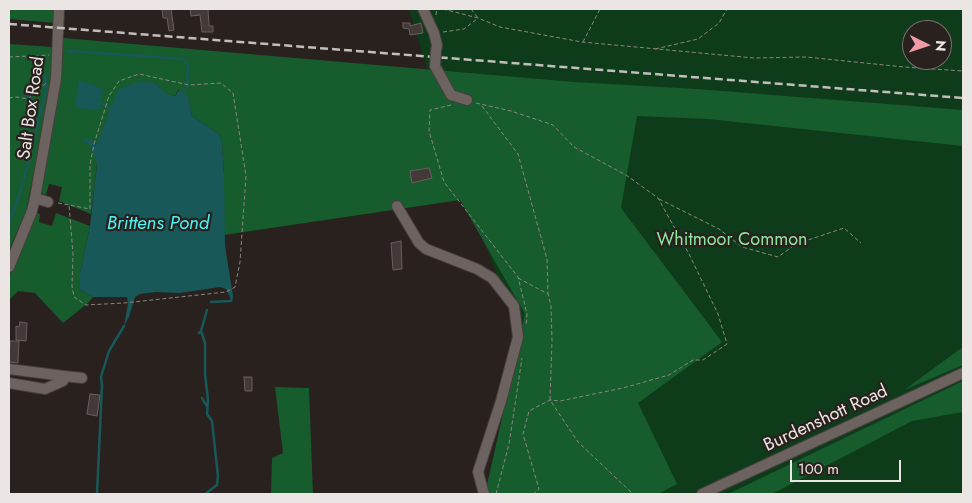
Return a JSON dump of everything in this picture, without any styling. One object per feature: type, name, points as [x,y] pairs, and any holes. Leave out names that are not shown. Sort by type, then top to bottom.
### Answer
[{"type":"street","name":"Salt Box Road","points":[[9,267],[32,211],[35,198],[56,79],[59,9]]},
{"type":"street","points":[[423,9],[434,33],[437,45],[435,66],[451,95],[467,100]]},
{"type":"street","points":[[35,198],[48,202]]},
{"type":"street","points":[[397,206],[419,243],[426,249],[470,266],[492,278],[514,306],[518,337],[501,401],[478,472],[484,494]]},
{"type":"street","points":[[9,369],[82,378]]},
{"type":"street","name":"Burdenshott Road","points":[[702,494],[963,373]]},
{"type":"street","points":[[9,383],[45,388],[63,381],[64,376]]},
{"type":"path","points":[[443,9],[478,18],[500,27],[582,42],[754,58],[806,57],[904,68],[963,71]]},
{"type":"path","points":[[470,9],[478,18]]},
{"type":"path","points":[[582,42],[600,9]]},
{"type":"path","points":[[652,50],[698,39],[719,23],[727,9]]},
{"type":"path","points":[[434,33],[464,29],[478,18]]},
{"type":"path","points":[[9,56],[57,55]]},
{"type":"path","points":[[48,202],[69,205],[90,209],[90,165],[109,96],[119,81],[139,74],[189,85],[221,82],[233,93],[246,176],[240,262],[235,287],[226,292],[137,302],[86,305],[74,297],[72,286],[69,205]]},
{"type":"path","points":[[9,98],[17,96],[28,99],[44,84]]},
{"type":"path","points":[[548,294],[518,277],[444,182],[429,131],[430,110],[467,100],[482,106],[511,110],[553,125],[574,147],[626,176],[658,198],[719,230],[742,247],[778,257],[796,244],[844,228],[861,243]]},
{"type":"path","points":[[482,106],[518,154],[547,259],[552,341],[550,400],[578,442],[633,494]]},
{"type":"path","points":[[534,494],[539,488],[523,434],[529,411],[550,400],[560,401],[614,390],[669,375],[693,360],[703,360],[728,344],[718,314],[689,254],[658,198]]},
{"type":"path","points":[[518,277],[527,314],[525,333]]},
{"type":"path","points":[[496,494],[509,444],[523,352]]},
{"type":"green space","points":[[9,9],[54,9],[56,23],[9,19]]},
{"type":"green space","name":"Whitmoor Common","points":[[409,9],[963,9],[963,494],[490,494],[521,340],[460,175]]},
{"type":"green space","points":[[63,38],[574,82],[697,89],[963,110],[963,146],[708,119],[637,116],[621,208],[722,342],[638,403],[677,484],[658,494],[485,494],[525,314],[460,200],[224,235],[224,174],[222,143],[219,134],[192,116],[188,97],[178,90],[175,96],[166,94],[155,83],[95,154],[97,164],[91,214],[59,201],[62,187],[49,184],[46,195],[39,192],[63,56]]},
{"type":"green space","points":[[9,44],[53,47],[50,91],[26,211],[9,250]]},
{"type":"green space","points":[[34,212],[40,214],[39,222],[52,226],[56,213],[90,226],[80,273],[80,290],[93,297],[63,323],[35,293],[18,291],[9,300],[9,277]]},
{"type":"green space","points":[[963,347],[963,365],[904,390]]},
{"type":"green space","points":[[963,381],[963,412],[912,421],[772,494],[728,494]]},
{"type":"green space","points":[[275,387],[309,388],[313,494],[271,494],[272,458],[283,453]]},
{"type":"water","points":[[79,80],[103,89],[99,110],[75,108]]},
{"type":"water","name":"Brittens Pond","points":[[145,81],[155,83],[167,94],[175,96],[179,90],[188,96],[192,116],[219,134],[222,142],[224,174],[225,246],[233,296],[231,299],[226,289],[220,287],[180,293],[156,292],[140,294],[135,297],[124,326],[128,304],[127,297],[93,297],[80,290],[80,273],[90,226],[97,164],[91,146],[83,141],[83,138],[91,139],[96,146],[118,90],[131,84]]},
{"type":"building","points":[[162,9],[171,9],[174,30],[169,31],[167,18],[163,18]]},
{"type":"building","points":[[190,9],[208,9],[209,26],[213,26],[213,32],[202,32],[200,15],[191,16]]},
{"type":"building","points":[[403,23],[410,23],[410,26],[421,23],[423,33],[410,35],[409,29],[403,28]]},
{"type":"building","points":[[429,168],[432,178],[412,183],[410,171]]},
{"type":"building","points":[[401,241],[402,269],[393,270],[391,243]]},
{"type":"building","points":[[20,322],[27,323],[26,341],[16,340],[16,326],[19,327]]},
{"type":"building","points":[[10,341],[19,341],[18,363],[9,362]]},
{"type":"building","points":[[244,377],[252,377],[252,391],[245,391]]},
{"type":"building","points":[[90,394],[100,395],[97,416],[87,414]]},
{"type":"waterway","points":[[69,51],[184,59],[188,66],[187,86],[184,95]]},
{"type":"waterway","points":[[9,222],[21,190],[46,91],[45,74]]},
{"type":"waterway","points":[[25,94],[41,110]]},
{"type":"waterway","points":[[97,101],[112,109]]},
{"type":"waterway","points":[[211,302],[231,301],[232,297]]},
{"type":"waterway","points":[[199,333],[207,310]]},
{"type":"waterway","points":[[97,494],[101,377],[109,351],[124,326]]},
{"type":"waterway","points":[[201,331],[205,343],[207,414],[212,421],[218,476],[217,485],[205,494]]},
{"type":"waterway","points":[[202,398],[206,405]]},
{"type":"railway","points":[[9,24],[963,98]]}]
